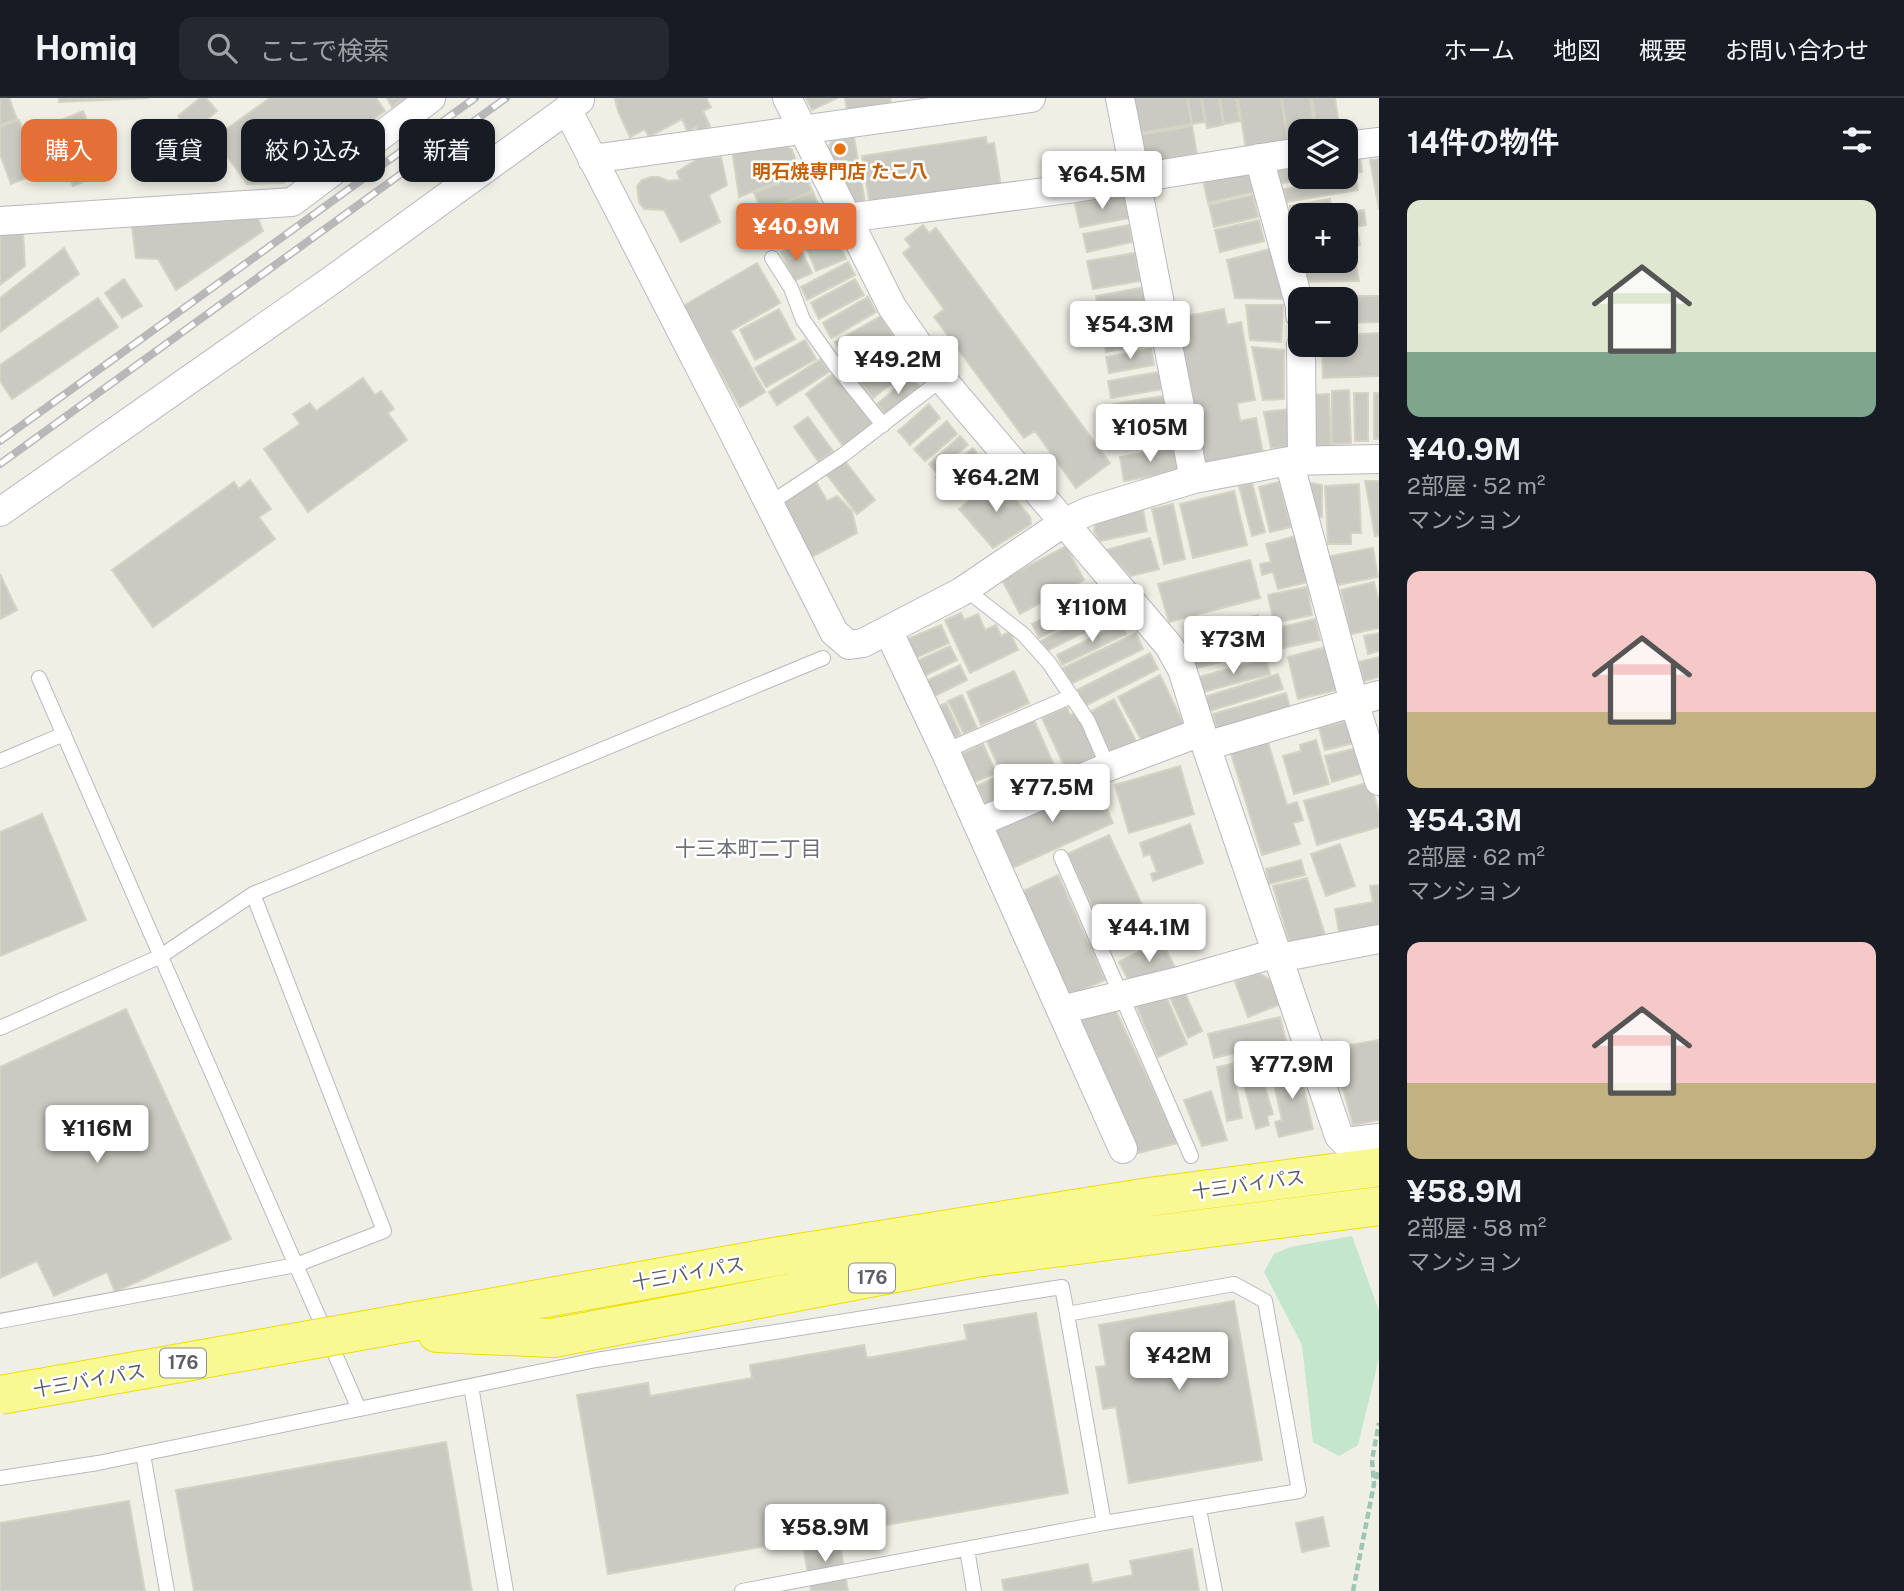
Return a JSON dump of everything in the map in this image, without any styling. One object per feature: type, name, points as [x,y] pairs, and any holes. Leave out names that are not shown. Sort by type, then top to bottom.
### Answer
[{"type":"highway","name":"十三バイパス","points":[[0,1395],[814,1251],[1149,1197],[1379,1167]]},
{"type":"highway","name":"176","points":[[366,1330],[553,1338],[975,1258],[1379,1206]]},
{"type":"street","points":[[0,221],[292,202],[431,98]]},
{"type":"street","points":[[787,98],[892,307],[942,379],[1170,646],[1182,669],[1203,739],[1339,1136],[1345,1142],[1379,1138]]},
{"type":"street","points":[[592,159],[803,129],[900,107],[1031,98]]},
{"type":"street","points":[[1120,98],[1194,480]]},
{"type":"street","points":[[0,512],[329,282],[574,104],[592,159],[834,632],[849,645],[863,643],[965,589],[1063,523],[1088,511],[1194,480],[1295,461],[1379,459]]},
{"type":"street","points":[[1358,145],[1379,142]]},
{"type":"street","points":[[847,218],[1075,188],[1288,154]]},
{"type":"street","points":[[1259,158],[1295,287]]},
{"type":"street","points":[[1300,357],[1295,461],[1367,699],[1379,781]]},
{"type":"street","points":[[888,630],[1123,1149]]},
{"type":"street","points":[[977,823],[1108,767],[1203,739],[1367,699]]},
{"type":"street","points":[[1061,1010],[1278,956],[1379,939]]},
{"type":"lane","points":[[772,258],[791,288],[803,320],[883,425]]},
{"type":"lane","points":[[769,504],[843,455],[942,379]]},
{"type":"lane","points":[[965,589],[1023,634],[1049,663],[1088,721],[1108,767]]},
{"type":"lane","points":[[0,1028],[161,956],[253,894],[823,658]]},
{"type":"lane","points":[[39,678],[359,1409]]},
{"type":"lane","points":[[945,751],[1072,696]]},
{"type":"lane","points":[[0,761],[64,734]]},
{"type":"lane","points":[[1061,857],[1191,1156]]},
{"type":"lane","points":[[0,1321],[296,1265],[384,1231],[253,894]]},
{"type":"lane","points":[[742,1591],[1104,1523],[1299,1491],[1265,1301],[1234,1284],[1067,1314]]},
{"type":"lane","points":[[0,1478],[98,1463],[596,1360],[1062,1287],[1104,1523]]},
{"type":"lane","points":[[471,1387],[506,1591]]},
{"type":"lane","points":[[142,1454],[167,1591]]},
{"type":"lane","points":[[1199,1509],[1215,1591]]},
{"type":"lane","points":[[967,1549],[974,1591]]},
{"type":"path","points":[[1374,1483],[1373,1460],[1379,1423]]},
{"type":"path","points":[[1353,1591],[1379,1469]]},
{"type":"green space","points":[[1352,1236],[1379,1311],[1379,1358],[1358,1445],[1339,1456],[1313,1442],[1302,1345],[1264,1272],[1274,1254],[1290,1247]]},
{"type":"building","points":[[0,98],[9,98],[17,119],[0,125]]},
{"type":"building","points":[[59,98],[149,98],[59,102]]},
{"type":"building","points":[[200,98],[206,98],[217,111],[208,119],[180,119],[178,116]]},
{"type":"building","points":[[270,98],[376,98],[385,111],[374,119],[241,119],[241,176],[227,156],[227,129]]},
{"type":"building","points":[[387,98],[405,98],[392,107]]},
{"type":"building","points":[[617,98],[706,98],[711,107],[703,111],[710,126],[699,132],[696,127],[688,132],[682,119],[649,137],[645,129],[630,137],[618,111]]},
{"type":"building","points":[[806,98],[837,98],[812,110]]},
{"type":"building","points":[[845,98],[890,98],[892,108],[848,116]]},
{"type":"building","points":[[1134,98],[1187,98],[1192,124],[1140,133]]},
{"type":"building","points":[[1188,98],[1201,98],[1205,122],[1192,124]]},
{"type":"building","points":[[1202,98],[1219,98],[1223,125],[1207,128]]},
{"type":"building","points":[[1220,98],[1236,98],[1240,121],[1224,124]]},
{"type":"building","points":[[1238,98],[1281,98],[1288,144],[1246,150]]},
{"type":"building","points":[[1282,98],[1310,98],[1313,119],[1288,119],[1288,137]]},
{"type":"building","points":[[1312,98],[1335,98],[1338,119],[1315,119]]},
{"type":"building","points":[[83,111],[86,119],[64,119]]},
{"type":"building","points":[[19,120],[21,125],[21,180],[11,184],[0,154],[0,127]]},
{"type":"building","points":[[1192,126],[1197,154],[1153,162],[1152,153],[1145,155],[1141,135]]},
{"type":"building","points":[[854,137],[865,202],[856,204],[828,149],[832,140]]},
{"type":"building","points":[[986,137],[987,144],[994,143],[1001,186],[870,206],[862,156]]},
{"type":"building","points":[[780,142],[792,150],[800,173],[739,197],[732,149]]},
{"type":"building","points":[[1358,152],[1362,172],[1358,173]]},
{"type":"building","points":[[721,157],[727,185],[709,195],[720,222],[681,242],[664,210],[644,209],[639,202],[637,186],[642,180],[651,177],[668,181],[680,180],[677,172],[699,158]]},
{"type":"building","points":[[1379,159],[1379,209],[1370,160]]},
{"type":"building","points":[[1288,162],[1288,182],[1274,184],[1272,164]]},
{"type":"building","points":[[1249,172],[1258,191],[1208,203],[1203,180]]},
{"type":"building","points":[[805,173],[812,191],[762,211],[754,193]]},
{"type":"building","points":[[246,182],[284,182],[283,183]]},
{"type":"building","points":[[1284,189],[1358,189],[1358,190],[1286,202]]},
{"type":"building","points":[[813,192],[822,214],[745,229],[742,216],[761,212]]},
{"type":"building","points":[[1125,195],[1130,218],[1080,227],[1075,204]]},
{"type":"building","points":[[1253,195],[1258,217],[1214,227],[1209,205]]},
{"type":"building","points":[[1330,199],[1331,203],[1307,203]]},
{"type":"building","points":[[1364,210],[1366,225],[1358,227],[1358,211]]},
{"type":"building","points":[[256,213],[263,231],[176,290],[158,259],[136,258],[132,227]]},
{"type":"building","points":[[1259,220],[1264,241],[1220,252],[1215,230]]},
{"type":"building","points":[[923,225],[929,233],[936,228],[1110,463],[1076,488],[1035,431],[1024,438],[934,317],[944,309],[903,253],[911,247],[905,239]]},
{"type":"building","points":[[1129,225],[1132,242],[1087,252],[1083,234]]},
{"type":"building","points":[[23,232],[25,266],[0,285],[0,233]]},
{"type":"building","points":[[836,237],[846,259],[816,271],[807,249]]},
{"type":"building","points":[[798,244],[812,273],[794,281],[781,252]]},
{"type":"building","points":[[64,248],[79,274],[0,332],[0,298]]},
{"type":"building","points":[[1274,248],[1285,299],[1235,298],[1227,260]]},
{"type":"building","points":[[1135,253],[1140,281],[1093,289],[1087,261]]},
{"type":"building","points":[[848,262],[855,275],[807,300],[801,287]]},
{"type":"building","points":[[757,263],[780,303],[731,331],[765,392],[740,407],[683,306]]},
{"type":"building","points":[[1304,273],[1358,273],[1359,281],[1305,282]]},
{"type":"building","points":[[124,279],[142,306],[122,318],[105,293]]},
{"type":"building","points":[[855,279],[864,295],[819,319],[811,303]]},
{"type":"building","points":[[1146,287],[1149,309],[1100,317],[1096,296]]},
{"type":"building","points":[[1358,296],[1379,296],[1379,322],[1358,323]]},
{"type":"building","points":[[868,297],[876,312],[831,338],[823,323]]},
{"type":"building","points":[[98,298],[118,327],[12,399],[0,381],[0,365]]},
{"type":"building","points":[[1246,305],[1283,305],[1281,342],[1250,340]]},
{"type":"building","points":[[779,309],[795,339],[755,360],[740,330]]},
{"type":"building","points":[[1224,309],[1227,325],[1241,322],[1255,400],[1237,403],[1240,421],[1256,418],[1263,453],[1203,463],[1177,318]]},
{"type":"building","points":[[881,316],[899,347],[858,377],[835,342]]},
{"type":"building","points":[[1154,320],[1158,341],[1106,352],[1102,330]]},
{"type":"building","points":[[1379,333],[1379,376],[1323,378],[1322,357],[1358,357],[1358,334]]},
{"type":"building","points":[[805,340],[816,359],[766,387],[755,368]]},
{"type":"building","points":[[1252,347],[1284,350],[1284,399],[1263,400]]},
{"type":"building","points":[[1151,349],[1154,365],[1109,373],[1106,357]]},
{"type":"building","points":[[899,352],[911,368],[873,398],[860,382]]},
{"type":"building","points":[[821,359],[829,372],[777,405],[769,392]]},
{"type":"building","points":[[835,372],[873,425],[843,446],[806,394]]},
{"type":"building","points":[[1159,372],[1163,389],[1111,398],[1108,381]]},
{"type":"building","points":[[910,376],[920,387],[887,415],[877,404]]},
{"type":"building","points":[[363,378],[375,395],[381,391],[394,409],[388,413],[407,440],[308,512],[264,449],[300,424],[293,414],[310,403],[316,411]]},
{"type":"building","points":[[1349,390],[1351,443],[1332,444],[1332,391]]},
{"type":"building","points":[[1354,393],[1368,393],[1368,441],[1355,441]]},
{"type":"building","points":[[1374,393],[1379,393],[1379,439],[1374,439]]},
{"type":"building","points":[[1329,394],[1331,447],[1311,448],[1309,395]]},
{"type":"building","points":[[1164,396],[1167,414],[1118,423],[1114,404]]},
{"type":"building","points":[[929,404],[940,418],[910,445],[898,431]]},
{"type":"building","points":[[1289,409],[1290,446],[1271,448],[1264,412]]},
{"type":"building","points":[[808,417],[833,451],[818,461],[794,427]]},
{"type":"building","points":[[947,421],[957,434],[925,461],[914,449]]},
{"type":"building","points":[[1170,422],[1174,439],[1120,449],[1117,431]]},
{"type":"building","points":[[960,436],[968,445],[936,472],[929,464]]},
{"type":"building","points":[[1176,447],[1180,471],[1124,481],[1120,457]]},
{"type":"building","points":[[973,448],[983,461],[947,490],[936,477]]},
{"type":"building","points":[[845,461],[875,500],[857,514],[827,475]]},
{"type":"building","points":[[997,477],[1030,517],[1031,524],[993,548],[959,509]]},
{"type":"building","points":[[250,480],[271,509],[259,517],[275,539],[153,627],[112,570],[234,482],[239,489]]},
{"type":"building","points":[[1365,481],[1379,481],[1379,535],[1375,536]]},
{"type":"building","points":[[816,482],[827,501],[837,496],[852,511],[857,533],[812,557],[782,501]]},
{"type":"building","points":[[1279,482],[1291,527],[1270,532],[1259,487]]},
{"type":"building","points":[[1252,483],[1265,532],[1252,536],[1239,486]]},
{"type":"building","points":[[1310,483],[1322,485],[1322,517],[1315,516]]},
{"type":"building","points":[[1359,484],[1361,533],[1351,533],[1351,544],[1328,544],[1325,486]]},
{"type":"building","points":[[1234,491],[1247,545],[1193,558],[1180,504]]},
{"type":"building","points":[[1173,504],[1185,559],[1164,564],[1152,509]]},
{"type":"building","points":[[1143,510],[1147,531],[1100,541],[1094,531],[1096,519]]},
{"type":"building","points":[[1296,536],[1308,582],[1278,589],[1273,572],[1262,575],[1260,564],[1271,562],[1266,544]]},
{"type":"building","points":[[1150,538],[1159,569],[1131,576],[1106,550]]},
{"type":"building","points":[[1066,546],[1084,580],[1020,614],[1002,580]]},
{"type":"building","points":[[1373,548],[1378,577],[1332,586],[1326,557]]},
{"type":"building","points":[[1250,560],[1260,598],[1169,622],[1158,584]]},
{"type":"building","points":[[0,574],[17,610],[0,619]]},
{"type":"building","points":[[1374,582],[1379,602],[1379,628],[1351,634],[1341,590]]},
{"type":"building","points":[[1307,587],[1312,615],[1274,623],[1268,595]]},
{"type":"building","points":[[1086,598],[1092,612],[1039,638],[1032,624]]},
{"type":"building","points":[[1105,608],[1110,619],[1047,651],[1041,641]]},
{"type":"building","points":[[961,613],[964,620],[978,614],[985,630],[996,625],[1001,636],[1010,632],[1018,650],[970,673],[945,620]]},
{"type":"building","points":[[1258,615],[1262,627],[1189,646],[1185,634]]},
{"type":"building","points":[[1315,619],[1320,640],[1283,648],[1278,628]]},
{"type":"building","points":[[1121,623],[1126,634],[1062,665],[1057,655]]},
{"type":"building","points":[[941,625],[949,643],[913,659],[905,640]]},
{"type":"building","points":[[1262,631],[1267,651],[1196,668],[1191,649]]},
{"type":"building","points":[[1136,633],[1143,649],[1071,684],[1063,668]]},
{"type":"building","points":[[1379,633],[1379,651],[1368,654],[1364,636]]},
{"type":"building","points":[[950,646],[957,660],[922,677],[915,662]]},
{"type":"building","points":[[1326,647],[1337,690],[1298,699],[1288,657]]},
{"type":"building","points":[[1150,653],[1158,669],[1085,706],[1077,690]]},
{"type":"building","points":[[1379,657],[1379,677],[1364,681],[1359,662]]},
{"type":"building","points":[[1266,659],[1270,674],[1199,693],[1195,678]]},
{"type":"building","points":[[960,665],[967,680],[931,698],[924,682]]},
{"type":"building","points":[[1014,671],[1029,703],[981,725],[967,692]]},
{"type":"building","points":[[1278,674],[1283,689],[1209,711],[1205,697]]},
{"type":"building","points":[[1160,675],[1186,729],[1144,745],[1118,697]]},
{"type":"building","points":[[1286,693],[1290,708],[1217,729],[1213,714]]},
{"type":"building","points":[[962,695],[977,728],[964,734],[948,701]]},
{"type":"building","points":[[1114,699],[1138,745],[1114,758],[1090,712]]},
{"type":"building","points":[[946,703],[961,735],[949,741],[935,708]]},
{"type":"building","points":[[1067,707],[1070,715],[1077,712],[1101,761],[1069,776],[1042,718]]},
{"type":"building","points":[[1034,720],[1059,777],[988,809],[977,786],[1002,774],[987,741]]},
{"type":"building","points":[[1348,721],[1354,743],[1325,750],[1319,728]]},
{"type":"building","points":[[1267,739],[1287,805],[1297,802],[1303,820],[1293,823],[1300,844],[1262,855],[1230,750]]},
{"type":"building","points":[[1316,740],[1329,784],[1294,794],[1283,756],[1301,751],[1300,745]]},
{"type":"building","points":[[983,744],[996,773],[973,783],[961,754]]},
{"type":"building","points":[[1357,748],[1363,773],[1332,782],[1325,756]]},
{"type":"building","points":[[1180,766],[1194,814],[1129,833],[1115,785]]},
{"type":"building","points":[[1094,780],[1113,823],[1010,869],[991,826]]},
{"type":"building","points":[[1370,782],[1379,813],[1379,827],[1317,845],[1304,801]]},
{"type":"building","points":[[42,814],[86,920],[0,956],[0,832]]},
{"type":"building","points":[[1190,824],[1203,863],[1153,881],[1151,874],[1157,872],[1150,854],[1144,856],[1140,843]]},
{"type":"building","points":[[1109,835],[1152,926],[1111,945],[1067,854]]},
{"type":"building","points":[[1340,844],[1355,886],[1326,896],[1311,854]]},
{"type":"building","points":[[1301,860],[1305,875],[1269,884],[1266,869]]},
{"type":"building","points":[[1058,875],[1105,980],[1066,997],[1021,892]]},
{"type":"building","points":[[1307,878],[1327,941],[1291,948],[1273,886]]},
{"type":"building","points":[[1379,885],[1379,931],[1340,938],[1335,909],[1373,902],[1370,886]]},
{"type":"building","points":[[1161,940],[1178,973],[1130,983],[1119,962]]},
{"type":"building","points":[[1258,973],[1271,980],[1281,1004],[1248,1017],[1235,982]]},
{"type":"building","points":[[1184,991],[1202,1031],[1188,1038],[1170,997]]},
{"type":"building","points":[[1164,992],[1187,1044],[1158,1057],[1136,1005]]},
{"type":"building","points":[[126,1009],[231,1239],[115,1292],[107,1272],[54,1296],[37,1261],[0,1278],[0,1067]]},
{"type":"building","points":[[1115,1009],[1178,1143],[1138,1153],[1075,1017]]},
{"type":"building","points":[[1280,1017],[1286,1041],[1214,1058],[1208,1034]]},
{"type":"building","points":[[1379,1040],[1379,1120],[1353,1125],[1332,1048]]},
{"type":"building","points":[[1277,1053],[1279,1068],[1242,1074],[1239,1059]]},
{"type":"building","points":[[1296,1055],[1313,1129],[1279,1137],[1275,1122],[1282,1120],[1273,1080],[1287,1077],[1282,1058]]},
{"type":"building","points":[[1232,1064],[1242,1118],[1227,1121],[1217,1067]]},
{"type":"building","points":[[1263,1080],[1273,1114],[1267,1116],[1269,1125],[1256,1129],[1244,1085]]},
{"type":"building","points":[[1211,1091],[1227,1140],[1202,1146],[1184,1100]]},
{"type":"building","points":[[1234,1301],[1262,1460],[1129,1483],[1116,1407],[1103,1409],[1096,1367],[1106,1366],[1099,1325]]},
{"type":"building","points":[[1036,1313],[1068,1493],[608,1574],[577,1395],[648,1383],[650,1396],[752,1378],[750,1365],[864,1345],[867,1358],[967,1340],[964,1325]]},
{"type":"building","points":[[446,1442],[472,1591],[194,1591],[176,1490]]},
{"type":"building","points":[[129,1501],[145,1591],[0,1591],[0,1523]]},
{"type":"building","points":[[1323,1517],[1329,1546],[1302,1552],[1296,1523]]},
{"type":"building","points":[[838,1533],[848,1591],[811,1591],[802,1540]]},
{"type":"building","points":[[1192,1549],[1199,1591],[1004,1591],[1002,1580],[1088,1564],[1092,1583],[1133,1575],[1130,1561]]},
{"type":"railway","points":[[0,441],[475,98]]},
{"type":"railway","points":[[0,464],[506,98]]},
{"type":"place","name":"明石焼専門店 たこ八","points":[[840,149]]},
{"type":"district","name":"十三本町二丁目","points":[[748,849]]}]
